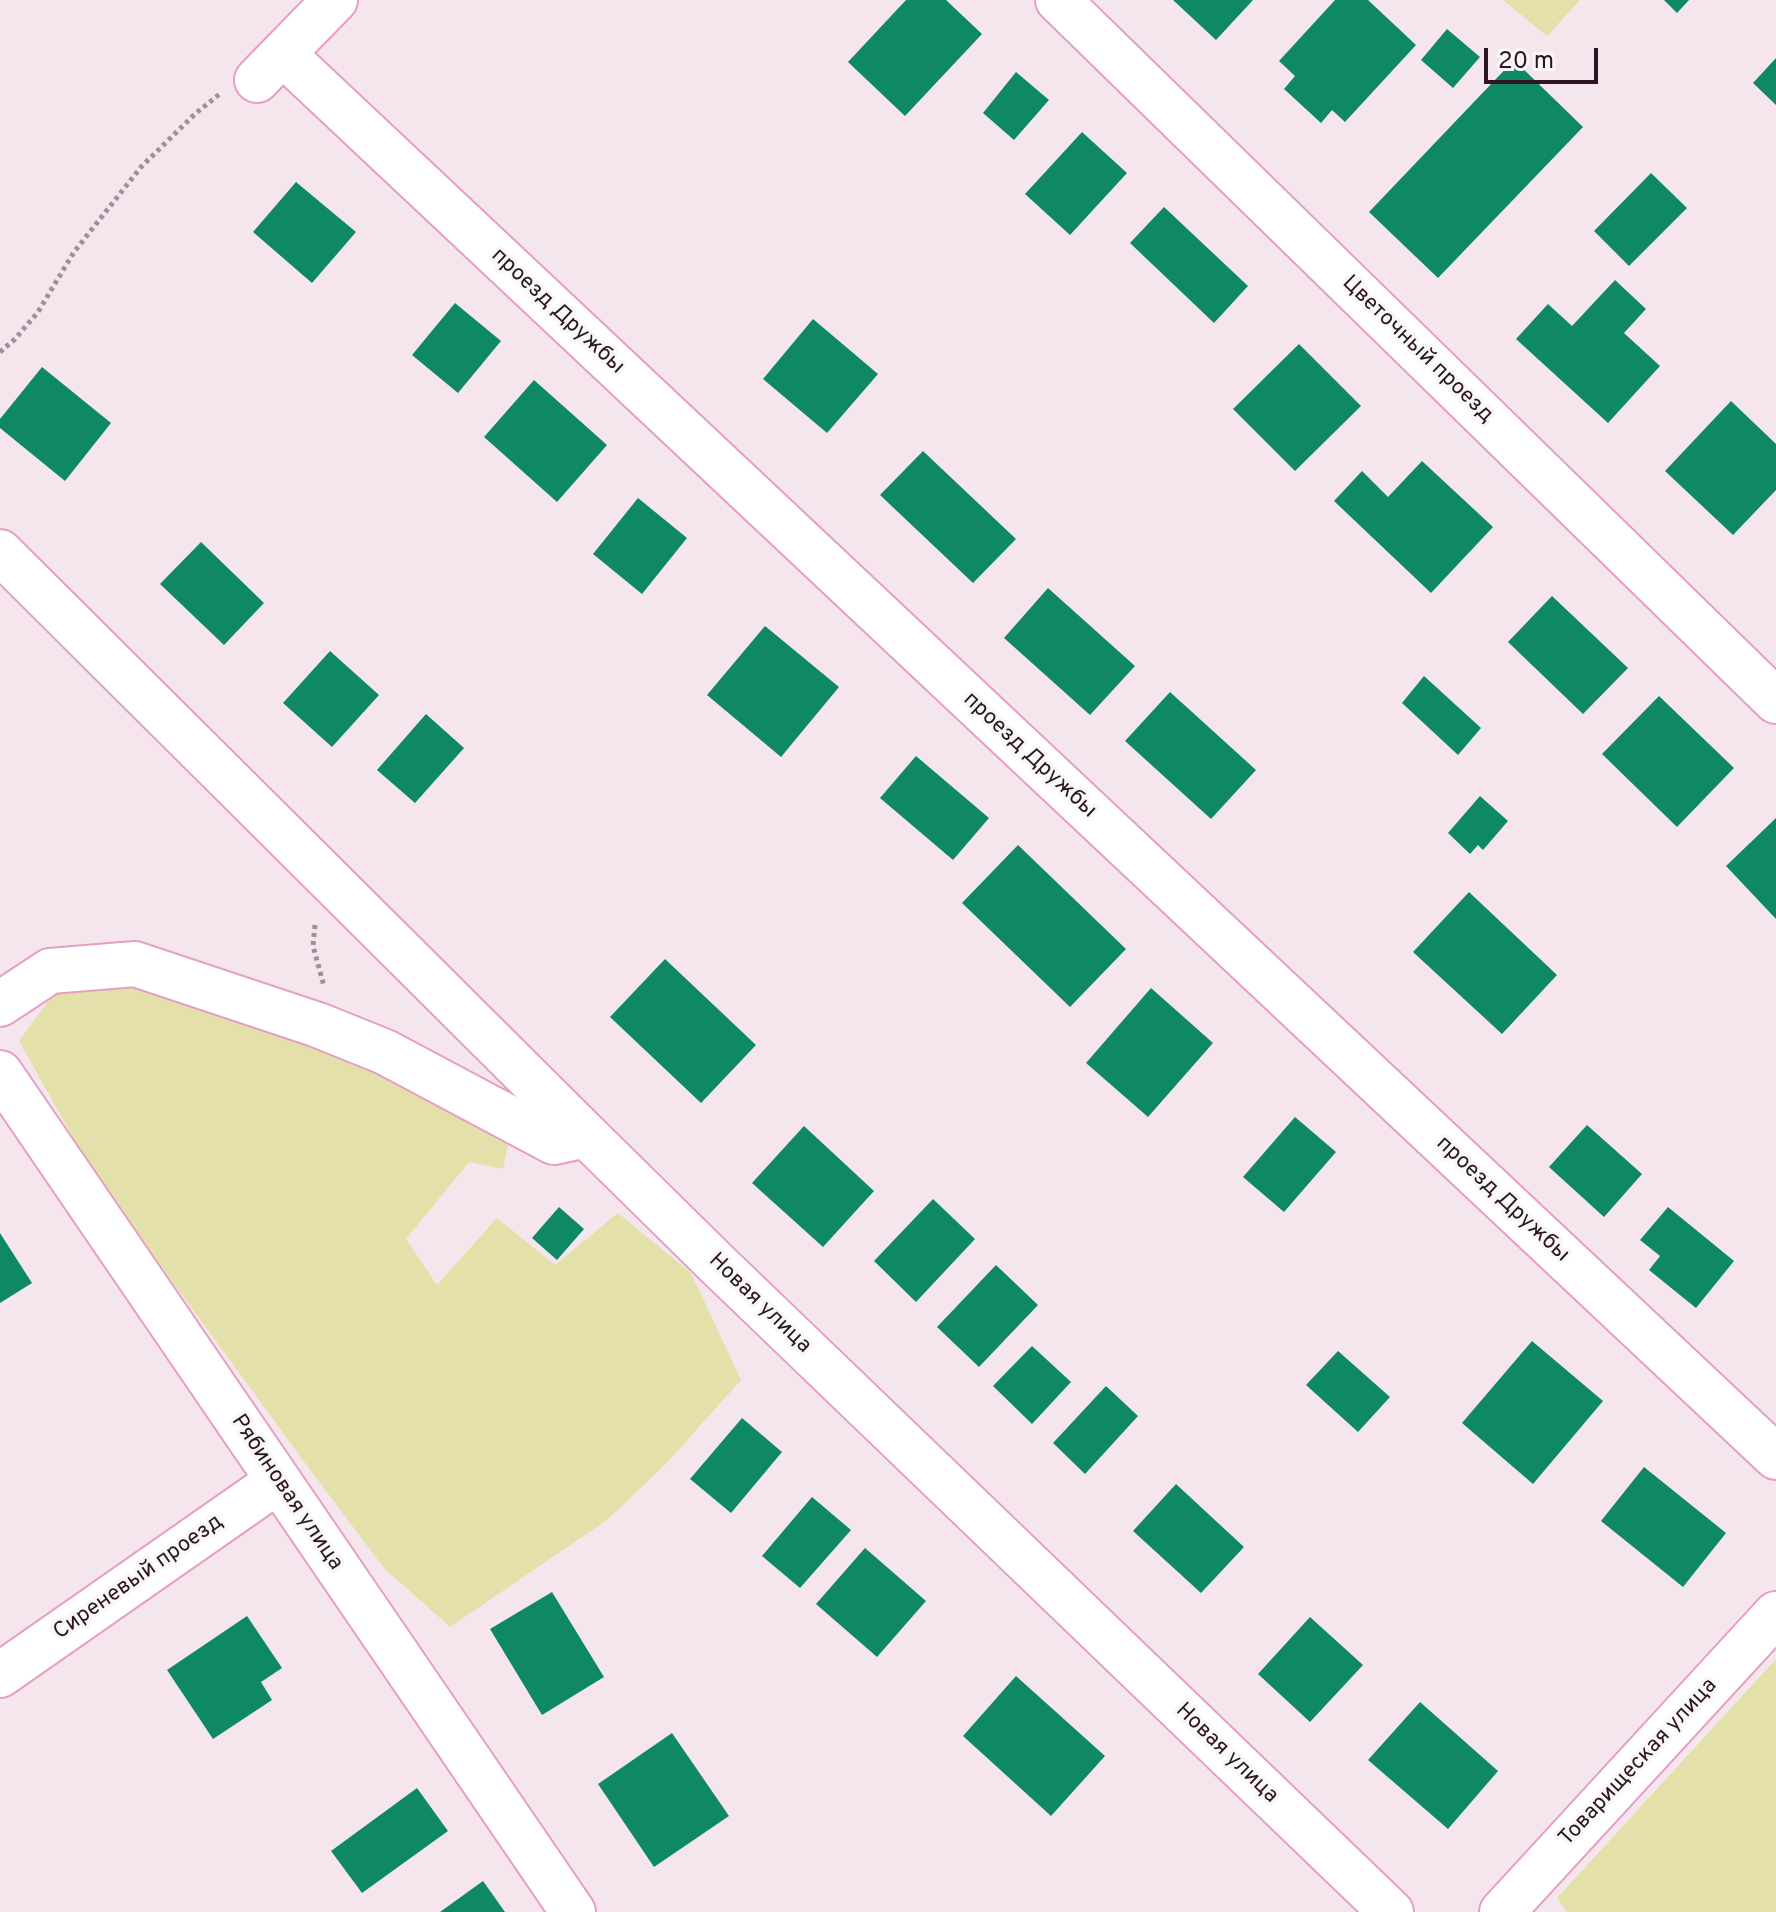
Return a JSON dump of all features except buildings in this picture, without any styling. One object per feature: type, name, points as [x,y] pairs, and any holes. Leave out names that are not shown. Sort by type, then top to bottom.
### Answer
[{"type":"street","points":[[270,67],[335,0]]},
{"type":"street","name":"Цветочный проезд","points":[[1058,0],[1776,701]]},
{"type":"street","name":"проезд Дружбы","points":[[270,67],[1776,1457]]},
{"type":"street","name":"Новая улица","points":[[0,552],[716,1263],[1391,1912]]},
{"type":"street","points":[[0,1004],[50,971],[135,964],[318,1025],[385,1052],[554,1142],[586,1135]]},
{"type":"street","name":"Рябиновая улица","points":[[0,1073],[573,1912]]},
{"type":"street","name":"Сиреневый проезд","points":[[0,1675],[278,1481]]},
{"type":"street","name":"Товарищеская улица","points":[[1502,1912],[1776,1614]]},
{"type":"path","points":[[0,352],[38,312],[74,252],[141,167],[196,113],[223,92],[270,67]]},
{"type":"path","points":[[312,862],[320,884],[313,946],[325,989]]},
{"type":"shaded area","points":[[1503,0],[1580,0],[1547,36]]},
{"type":"shaded area","points":[[125,976],[321,1039],[510,1137],[503,1169],[469,1162],[406,1239],[437,1285],[497,1218],[555,1265],[618,1213],[691,1273],[741,1380],[665,1465],[607,1520],[450,1627],[384,1568],[311,1471],[94,1175],[19,1041],[52,996]]},
{"type":"shaded area","points":[[1776,1659],[1776,1912],[1567,1912],[1557,1898]]}]
